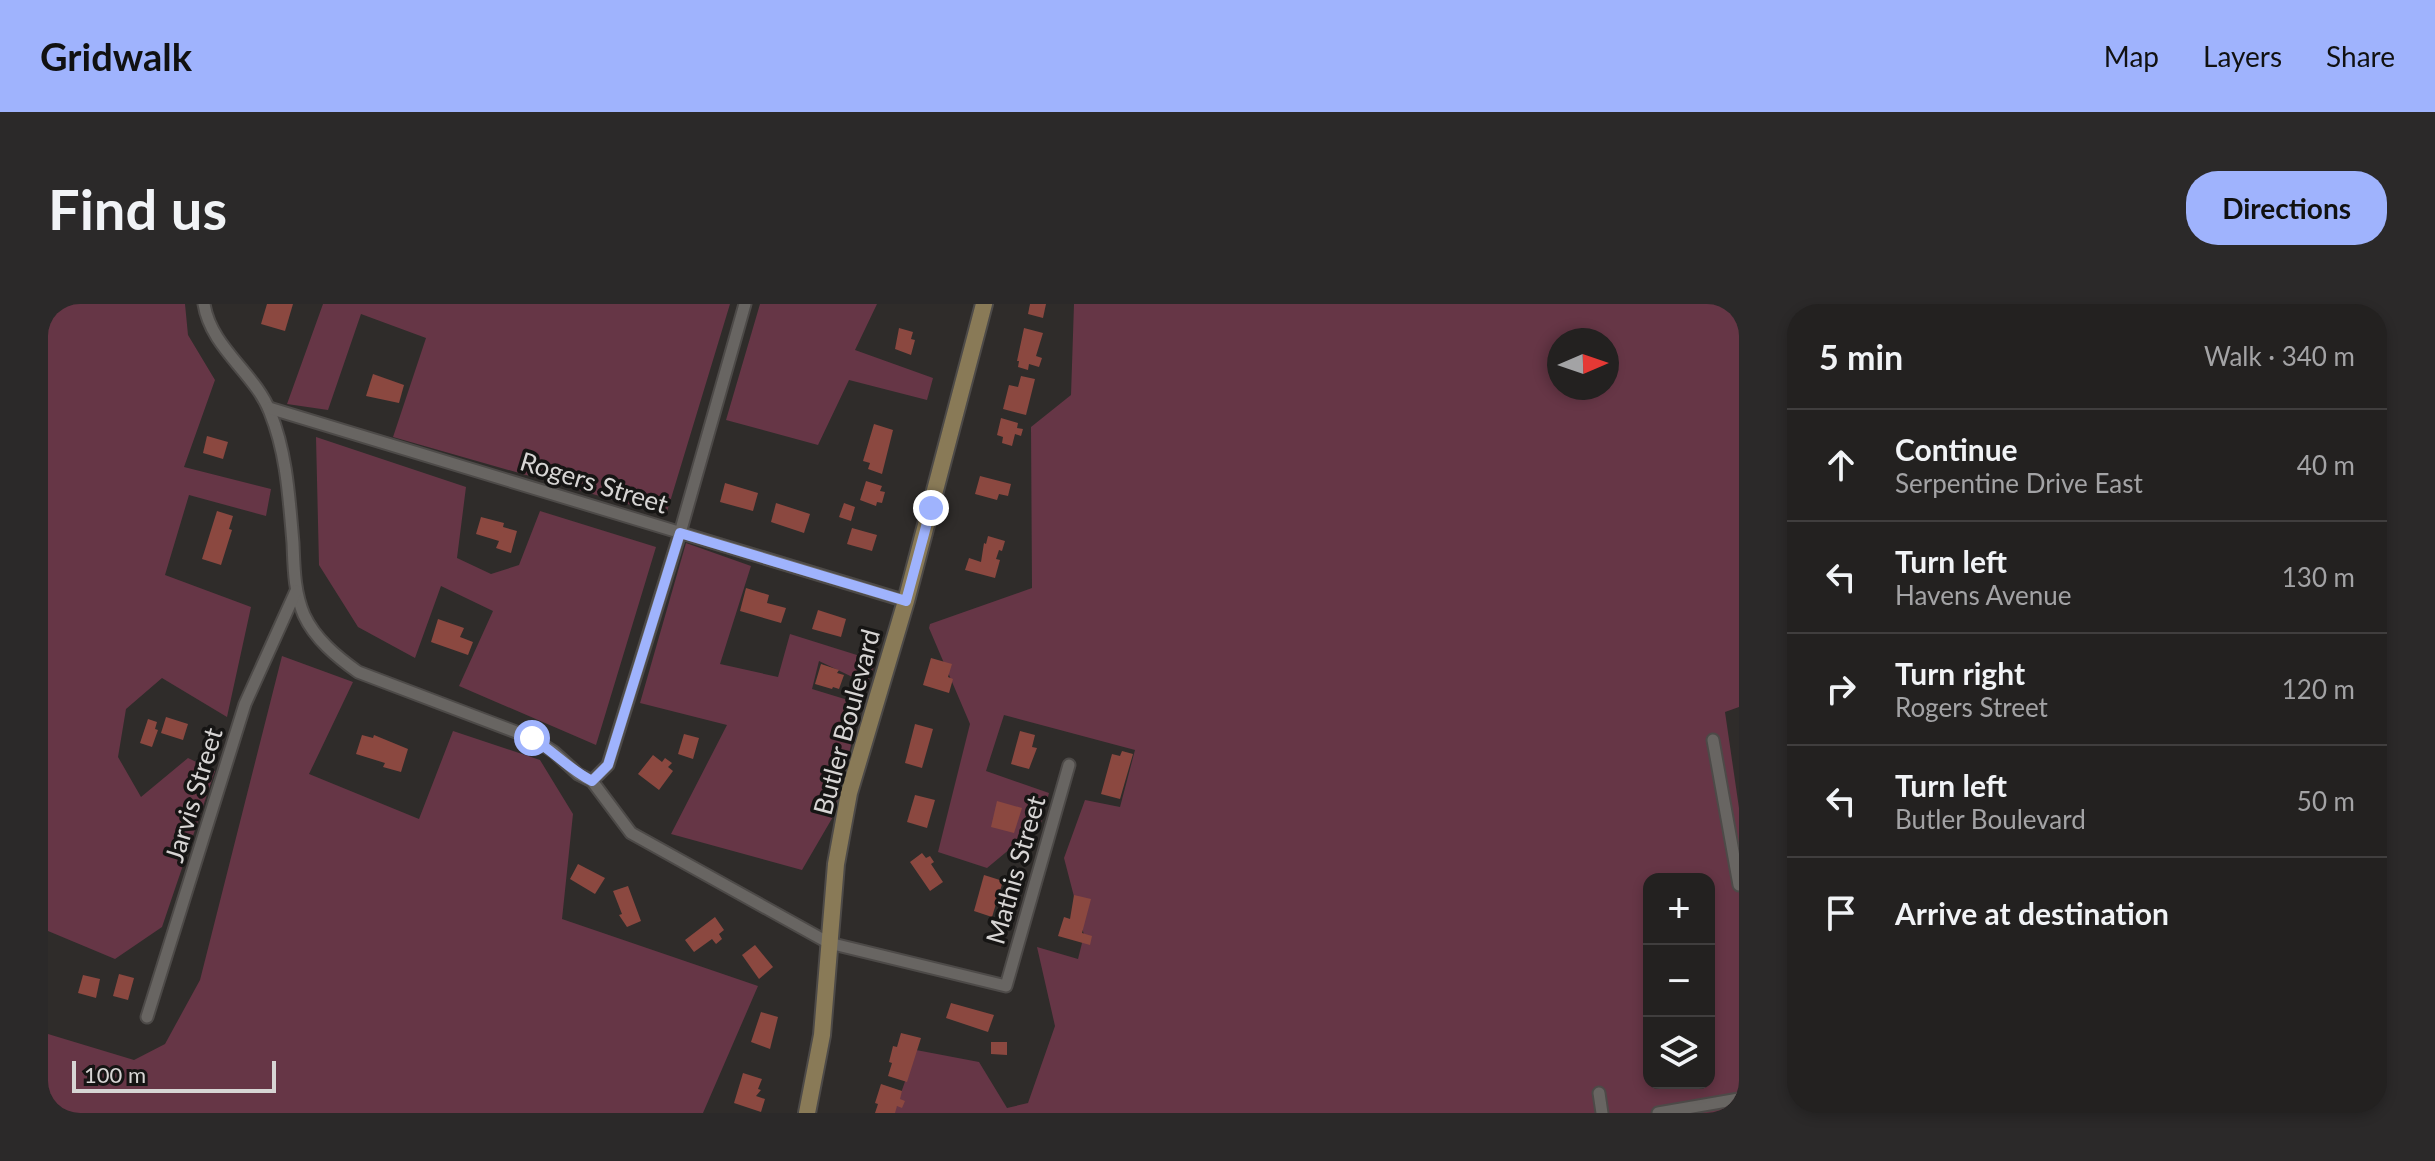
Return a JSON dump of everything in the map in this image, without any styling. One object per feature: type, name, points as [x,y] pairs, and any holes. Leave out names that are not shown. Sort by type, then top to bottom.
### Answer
[{"type":"street","points":[[204,304],[206,316],[217,337],[269,408],[287,472],[296,591],[304,616],[319,638],[358,672],[532,738],[554,752],[578,774],[592,781],[631,833],[829,943]]},
{"type":"street","points":[[592,781],[608,765],[680,533],[745,304]]},
{"type":"street","name":"Butler Boulevard","points":[[807,1113],[822,1035],[836,864],[849,793],[906,601],[984,304]]},
{"type":"street","name":"Rogers Street","points":[[269,408],[906,601]]},
{"type":"street","name":"Jarvis Street","points":[[147,1017],[245,704],[296,591]]},
{"type":"street","points":[[1713,740],[1739,885]]},
{"type":"street","name":"Mathis Street","points":[[829,943],[1006,986],[1069,765]]},
{"type":"street","points":[[1599,1093],[1602,1113]]},
{"type":"street","points":[[1658,1113],[1739,1099]]},
{"type":"shaded area","points":[[48,304],[185,304],[188,335],[215,380],[184,467],[271,489],[266,516],[189,495],[165,575],[251,607],[227,717],[162,678],[126,709],[118,757],[141,797],[188,758],[215,771],[162,927],[115,959],[48,931]]},
{"type":"shaded area","points":[[323,304],[730,304],[666,515],[393,437],[426,338],[361,314],[328,410],[287,404]]},
{"type":"shaded area","points":[[760,304],[877,304],[855,350],[933,378],[927,400],[849,380],[818,445],[726,420]]},
{"type":"shaded area","points":[[1074,304],[1739,304],[1739,707],[1725,712],[1739,808],[1739,1113],[894,1113],[916,1050],[979,1062],[1007,1108],[1028,1103],[1055,1026],[1037,947],[1078,959],[1084,935],[1064,858],[1085,800],[1120,807],[1135,750],[1004,715],[986,771],[1049,793],[1041,823],[987,868],[938,852],[970,724],[929,628],[930,624],[1032,588],[1031,427],[1071,395]]},
{"type":"shaded area","points":[[316,437],[466,487],[457,558],[491,574],[519,565],[540,511],[656,547],[596,745],[459,686],[493,611],[441,586],[415,658],[358,627],[319,565]]},
{"type":"shaded area","points":[[686,543],[751,566],[720,664],[778,677],[790,634],[876,661],[867,684],[819,661],[812,689],[861,704],[834,815],[802,870],[671,834],[727,725],[640,703]]},
{"type":"shaded area","points":[[282,656],[353,682],[309,774],[419,819],[453,731],[540,760],[573,814],[562,919],[758,986],[703,1113],[48,1113],[48,1034],[134,1060],[165,1044],[200,980]]},
{"type":"building","points":[[267,304],[293,304],[285,331],[261,324]]},
{"type":"building","points":[[1030,304],[1046,304],[1043,318],[1028,314]]},
{"type":"building","points":[[899,328],[913,332],[911,339],[915,340],[911,355],[895,349]]},
{"type":"building","points":[[1024,328],[1043,333],[1036,356],[1042,358],[1039,367],[1029,364],[1028,370],[1018,367],[1017,361]]},
{"type":"building","points":[[373,374],[404,385],[399,403],[366,396]]},
{"type":"building","points":[[1021,376],[1035,379],[1026,415],[1003,409],[1009,385],[1018,387]]},
{"type":"building","points":[[1001,418],[1018,423],[1017,428],[1023,429],[1021,436],[1015,434],[1012,446],[1002,443],[1003,437],[997,435]]},
{"type":"building","points":[[874,424],[893,430],[882,474],[868,469],[870,463],[863,461]]},
{"type":"building","points":[[207,436],[228,442],[223,459],[203,453]]},
{"type":"building","points":[[980,476],[1011,484],[1008,496],[999,494],[997,500],[975,494]]},
{"type":"building","points":[[866,481],[882,486],[880,491],[885,492],[882,503],[877,502],[876,506],[860,500]]},
{"type":"building","points":[[725,483],[758,493],[753,511],[720,502]]},
{"type":"building","points":[[776,503],[810,514],[804,533],[771,522]]},
{"type":"building","points":[[844,503],[855,507],[851,521],[839,517]]},
{"type":"building","points":[[217,511],[233,516],[221,565],[202,559]]},
{"type":"building","points":[[481,517],[504,523],[503,527],[517,531],[511,553],[496,548],[499,541],[476,534]]},
{"type":"building","points":[[852,528],[877,535],[872,551],[847,544]]},
{"type":"building","points":[[988,536],[1005,541],[996,559],[1000,560],[995,578],[965,570],[969,558],[981,562]]},
{"type":"building","points":[[746,588],[769,595],[767,603],[786,608],[781,623],[740,611]]},
{"type":"building","points":[[818,610],[846,619],[841,637],[812,629]]},
{"type":"building","points":[[438,619],[464,628],[460,637],[473,642],[468,655],[431,642]]},
{"type":"building","points":[[931,658],[952,664],[948,677],[953,679],[949,693],[923,685]]},
{"type":"building","points":[[821,664],[844,675],[839,689],[815,684]]},
{"type":"building","points":[[166,717],[188,724],[183,740],[161,733]]},
{"type":"building","points":[[148,719],[157,722],[155,729],[158,730],[152,747],[140,743]]},
{"type":"building","points":[[915,724],[933,729],[922,768],[905,763]]},
{"type":"building","points":[[1020,731],[1035,735],[1032,747],[1037,748],[1029,769],[1011,764]]},
{"type":"building","points":[[684,734],[699,738],[693,759],[678,754]]},
{"type":"building","points":[[362,735],[373,738],[374,735],[408,749],[401,772],[383,767],[385,763],[356,754]]},
{"type":"building","points":[[1122,751],[1133,754],[1120,799],[1101,794],[1112,754],[1120,756]]},
{"type":"building","points":[[653,755],[662,762],[665,758],[672,763],[668,767],[673,771],[659,790],[638,774]]},
{"type":"building","points":[[915,795],[935,800],[927,828],[907,822]]},
{"type":"building","points":[[997,801],[1022,808],[1014,833],[991,827]]},
{"type":"building","points":[[922,853],[926,858],[930,856],[934,862],[931,864],[943,882],[930,891],[910,862]]},
{"type":"building","points":[[578,864],[605,878],[595,894],[570,879]]},
{"type":"building","points":[[984,875],[1003,881],[992,917],[974,911]]},
{"type":"building","points":[[628,886],[641,921],[627,927],[619,915],[622,914],[613,891]]},
{"type":"building","points":[[1074,895],[1091,899],[1082,933],[1092,936],[1090,945],[1058,936],[1064,917],[1070,919]]},
{"type":"building","points":[[715,917],[724,930],[719,934],[722,939],[716,944],[712,939],[694,952],[685,940]]},
{"type":"building","points":[[755,945],[773,967],[759,979],[742,955]]},
{"type":"building","points":[[119,974],[134,978],[128,1000],[113,996]]},
{"type":"building","points":[[83,975],[100,979],[96,998],[78,993]]},
{"type":"building","points":[[951,1003],[994,1015],[988,1032],[946,1018]]},
{"type":"building","points":[[761,1012],[778,1017],[770,1049],[751,1042]]},
{"type":"building","points":[[901,1033],[921,1038],[907,1082],[888,1076],[893,1046],[897,1047]]},
{"type":"building","points":[[991,1042],[1007,1042],[1007,1055],[991,1054]]},
{"type":"building","points":[[743,1073],[762,1079],[758,1089],[761,1090],[756,1096],[765,1099],[761,1112],[734,1103]]},
{"type":"building","points":[[881,1084],[902,1091],[900,1099],[905,1101],[902,1108],[897,1106],[895,1113],[875,1113]]},
{"type":"route","points":[[532,738],[554,752],[578,774],[592,781],[608,765],[680,533],[906,601],[931,508]]}]
